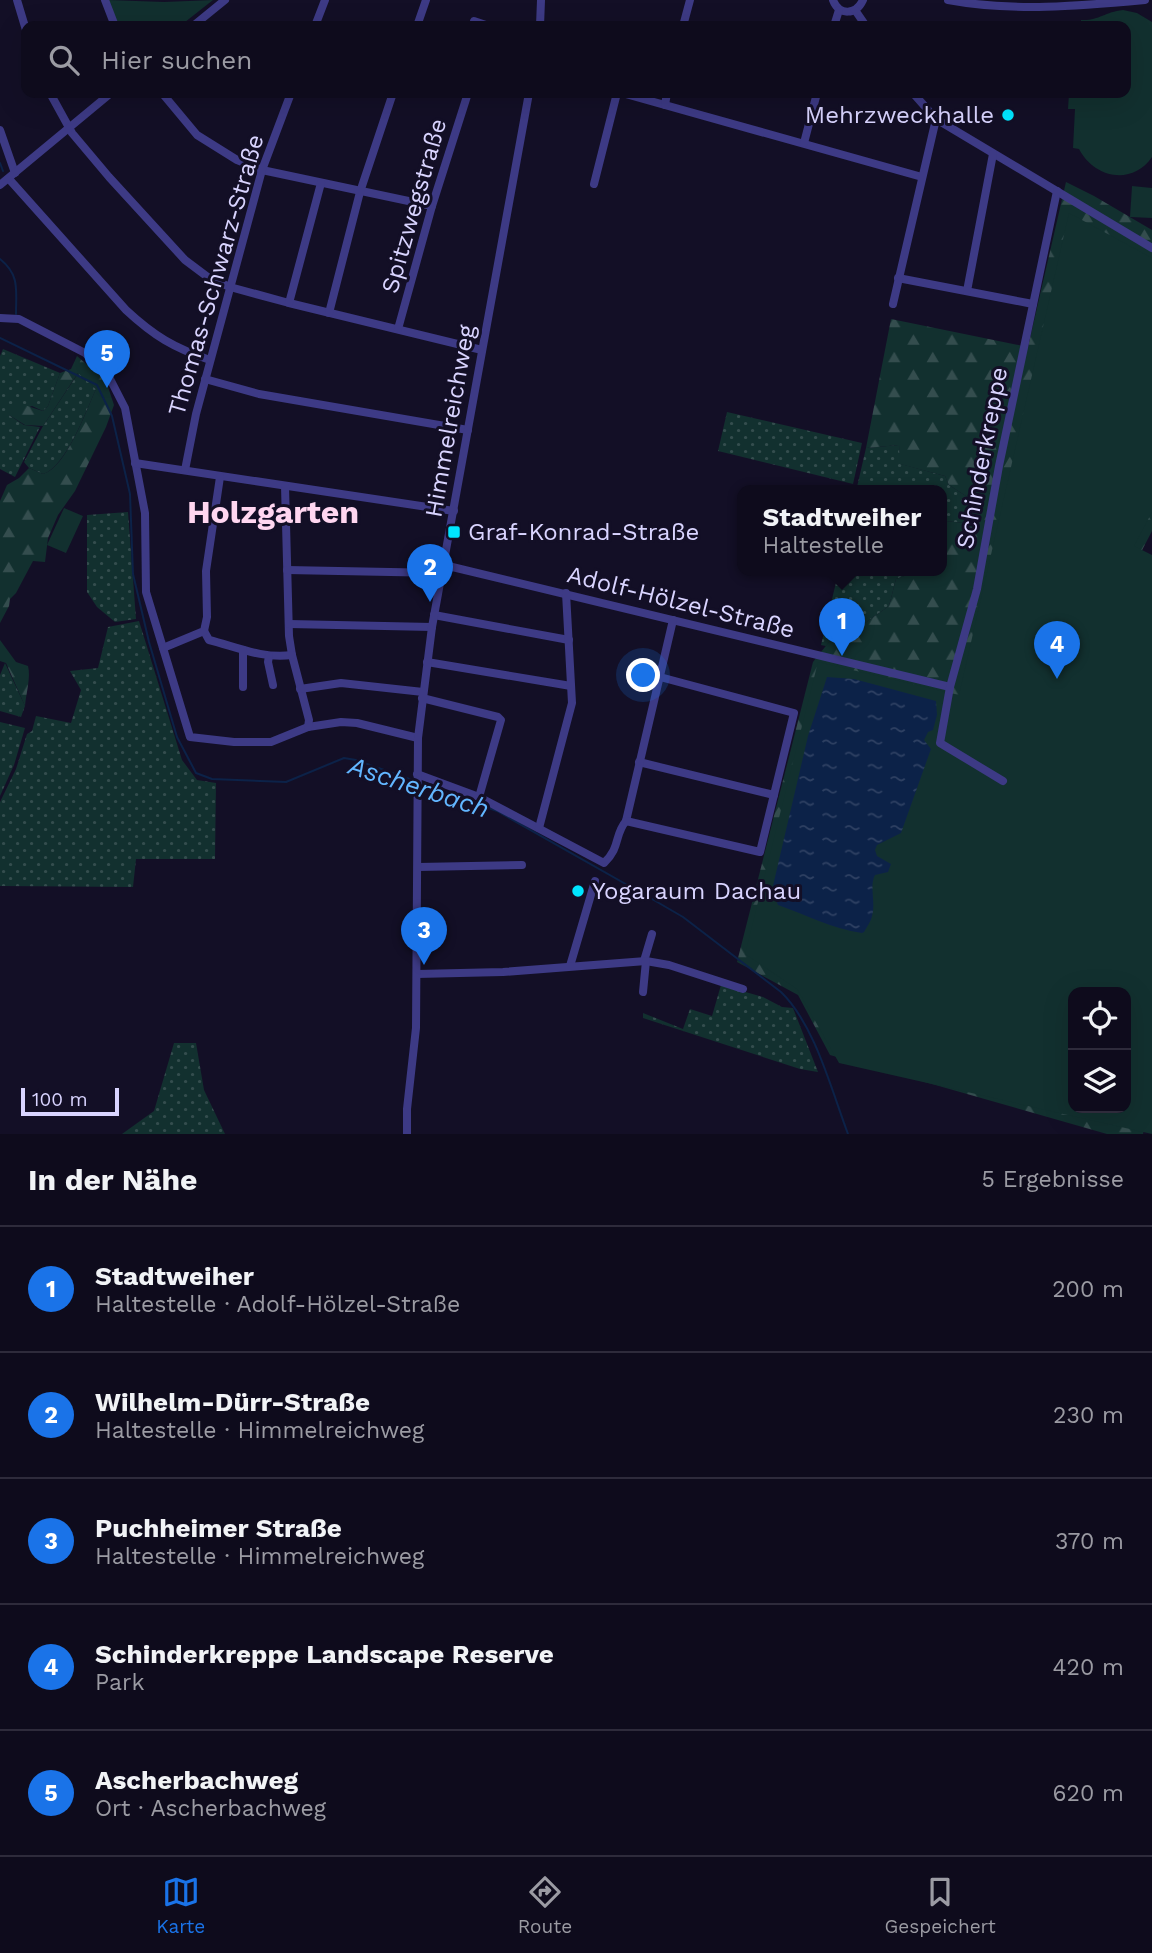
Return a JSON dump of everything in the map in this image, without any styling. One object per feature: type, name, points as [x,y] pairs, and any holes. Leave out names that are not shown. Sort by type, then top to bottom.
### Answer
[{"type":"street","points":[[17,0],[23,21]]},
{"type":"street","points":[[105,0],[113,21]]},
{"type":"street","points":[[199,21],[225,0]]},
{"type":"street","points":[[318,21],[325,0]]},
{"type":"street","points":[[418,21],[426,0]]},
{"type":"street","points":[[540,21],[541,0]]},
{"type":"street","points":[[684,21],[690,0]]},
{"type":"street","points":[[833,0],[839,10],[848,12],[855,10],[863,0]]},
{"type":"street","points":[[948,0],[988,7],[1145,0]]},
{"type":"street","points":[[836,21],[839,10]]},
{"type":"street","points":[[855,10],[863,21]]},
{"type":"street","points":[[53,98],[69,128],[109,177],[187,262],[209,278],[230,287],[289,303],[482,350]]},
{"type":"street","points":[[0,185],[105,98]]},
{"type":"street","points":[[166,98],[197,135],[237,160],[262,170],[432,206]]},
{"type":"street","name":"Thomas-Schwarz-Straße","points":[[185,470],[205,379],[262,170],[289,98]]},
{"type":"street","points":[[329,313],[360,192],[391,98]]},
{"type":"street","name":"Spitzwegstraße","points":[[398,329],[432,206],[466,98]]},
{"type":"street","name":"Himmelreichweg","points":[[407,1134],[407,1109],[416,1028],[417,780],[422,695],[434,615],[528,98]]},
{"type":"street","points":[[594,184],[618,98]]},
{"type":"street","points":[[638,98],[922,177]]},
{"type":"street","points":[[665,105],[666,98]]},
{"type":"street","points":[[804,143],[816,98]]},
{"type":"street","points":[[917,98],[936,119],[1152,248]]},
{"type":"street","points":[[893,304],[936,119]]},
{"type":"street","points":[[0,130],[12,176],[126,310],[142,325],[173,346],[210,360]]},
{"type":"street","points":[[967,291],[993,154]]},
{"type":"street","points":[[289,303],[321,183]]},
{"type":"street","name":"Schinderkreppe","points":[[1003,781],[940,743],[950,687],[977,589],[999,467],[1057,191]]},
{"type":"street","points":[[898,278],[1033,303]]},
{"type":"street","points":[[0,318],[19,319],[85,353],[107,373],[125,408],[145,513],[146,592],[190,737],[234,742],[271,742],[308,727],[349,723],[418,738]]},
{"type":"street","points":[[205,379],[296,401],[468,430]]},
{"type":"street","points":[[135,463],[454,511]]},
{"type":"street","points":[[220,477],[206,571],[207,617],[204,631],[209,640],[243,650],[269,656],[292,655]]},
{"type":"street","points":[[285,486],[289,624],[292,655],[309,720],[308,727]]},
{"type":"street","name":"Adolf-Hölzel-Straße","points":[[287,570],[443,569],[566,593],[950,687]]},
{"type":"street","points":[[539,828],[572,703],[566,593]]},
{"type":"street","points":[[434,615],[569,640]]},
{"type":"street","points":[[417,780],[479,797],[604,863],[614,853],[622,825],[626,821],[673,620]]},
{"type":"street","points":[[289,624],[432,627]]},
{"type":"street","points":[[163,648],[204,631]]},
{"type":"street","points":[[243,650],[243,687]]},
{"type":"street","points":[[269,656],[273,685]]},
{"type":"street","points":[[427,662],[572,686]]},
{"type":"street","points":[[626,821],[760,852],[794,713],[660,677]]},
{"type":"street","points":[[300,689],[341,683],[422,695],[498,717],[501,720],[479,797]]},
{"type":"street","points":[[639,762],[774,795]]},
{"type":"street","points":[[418,867],[522,865]]},
{"type":"street","points":[[570,965],[595,881]]},
{"type":"street","points":[[643,992],[645,961],[652,934]]},
{"type":"street","points":[[417,974],[503,972],[645,961],[669,965],[743,989]]},
{"type":"green space","points":[[108,0],[213,0],[186,21],[116,21]]},
{"type":"green space","points":[[1123,10],[1137,13],[1152,22],[1152,157],[1144,166],[1124,175],[1103,172],[1094,167],[1079,149],[1073,148],[1075,109],[1068,109],[1069,98],[1131,98],[1131,21],[1081,21]]},
{"type":"green space","points":[[1066,182],[1152,230],[1152,531],[1139,556],[1149,850],[1146,1118],[1143,1134],[1107,1134],[830,1055],[798,995],[737,962],[813,662],[833,637],[865,623],[889,606],[896,579],[904,576],[947,576],[947,521],[965,523],[972,500],[949,485],[945,476],[900,464],[899,445],[866,448],[891,319],[1028,347]]},
{"type":"green space","points":[[1132,186],[1152,188],[1152,218],[1130,217]]},
{"type":"green space","points":[[1069,213],[1152,258],[1152,512],[1134,546],[1152,555],[1152,1134],[839,1063],[797,989],[745,954],[818,662],[959,695]]},
{"type":"green space","points":[[3,349],[60,373],[48,406],[43,411],[32,406],[9,415],[24,425],[40,427],[15,477],[0,469],[0,356]]},
{"type":"green space","points":[[77,356],[106,381],[114,405],[75,491],[58,515],[48,538],[45,562],[33,561],[10,599],[0,623],[0,501],[7,485],[29,468],[43,474],[60,461],[74,438],[96,389],[78,373],[43,426],[25,425],[9,415],[11,407],[18,403],[43,411],[48,406],[60,373],[71,369]]},
{"type":"green space","points":[[79,372],[96,389],[74,437],[60,461],[51,469],[43,474],[29,468],[24,462],[43,426]]},
{"type":"green space","points":[[727,412],[862,443],[853,484],[718,451]]},
{"type":"green space","points":[[899,445],[901,464],[945,476],[949,485],[972,500],[965,523],[947,521],[947,485],[857,485],[866,448]]},
{"type":"green space","points":[[64,508],[83,516],[66,553],[47,545]]},
{"type":"green space","points":[[128,512],[136,619],[115,622],[97,607],[87,592],[87,515]]},
{"type":"green space","points":[[838,576],[904,576],[896,579],[889,606],[865,623],[833,637],[826,646],[821,645]]},
{"type":"green space","points":[[139,621],[182,760],[197,780],[216,783],[215,859],[136,859],[133,887],[0,886],[0,802],[16,769],[27,734],[32,731],[36,716],[71,723],[81,690],[70,671],[98,668],[108,627]]},
{"type":"green space","points":[[0,640],[16,662],[28,666],[25,706],[6,663],[0,661]]},
{"type":"green space","points":[[5,663],[25,706],[21,717],[0,711],[0,675]]},
{"type":"green space","points":[[0,722],[25,728],[14,765],[0,796]]},
{"type":"green space","points":[[721,985],[763,997],[782,1007],[793,1008],[818,1072],[800,1069],[643,1018],[643,1013],[683,1029],[690,1009],[712,1016]]},
{"type":"green space","points":[[174,1043],[196,1043],[204,1090],[225,1134],[122,1134],[154,1111]]},
{"type":"water","points":[[827,677],[854,679],[936,701],[937,715],[933,730],[928,732],[924,740],[931,749],[901,833],[877,845],[875,850],[877,856],[891,864],[888,872],[875,875],[872,916],[862,933],[830,925],[778,905],[772,890],[808,736]]},
{"type":"waterway","points":[[0,163],[3,171]]},
{"type":"waterway","points":[[0,259],[14,277],[16,314]]},
{"type":"waterway","name":"Ascherbach","points":[[0,338],[97,385],[112,416],[130,494],[133,574],[149,642],[177,737],[196,773],[212,779],[286,782],[344,758],[415,781]]},
{"type":"waterway","name":"Ascherbach","points":[[420,783],[497,811],[652,899],[683,917],[781,992],[793,1006],[813,1040],[848,1134]]},
{"type":"place","name":"Mehrzweckhalle","points":[[1008,115]]},
{"type":"place","name":"Ascherbachweg","points":[[107,388]]},
{"type":"place","name":"Graf-Konrad-Straße","points":[[454,532]]},
{"type":"place","name":"Wilhelm-Dürr-Straße","points":[[430,602]]},
{"type":"place","name":"Stadtweiher","points":[[842,656]]},
{"type":"place","name":"Schinderkreppe Landscape Reserve","points":[[1057,679]]},
{"type":"place","name":"Yogaraum Dachau","points":[[578,891]]},
{"type":"place","name":"Puchheimer Straße","points":[[424,965]]},
{"type":"district","name":"Holzgarten","points":[[273,512]]}]
